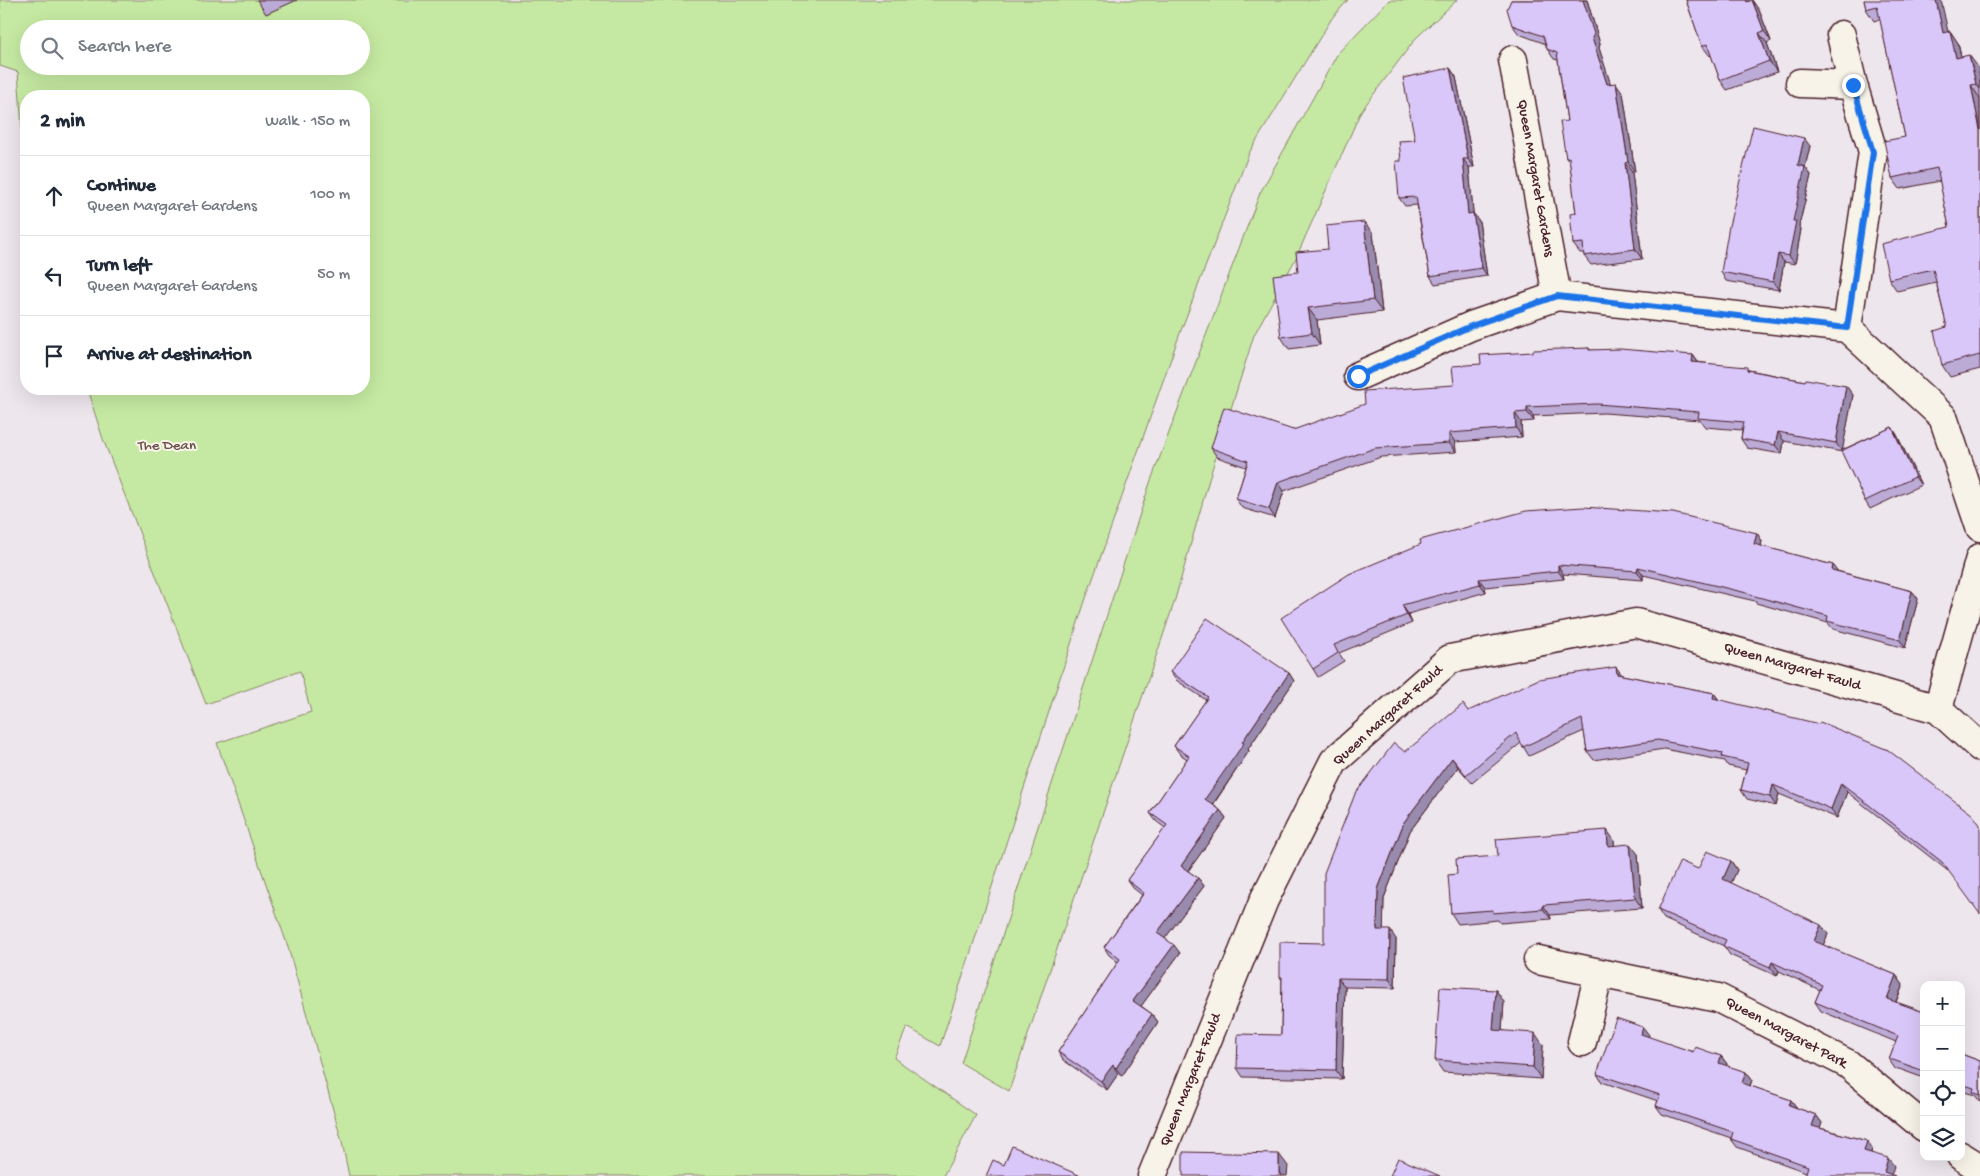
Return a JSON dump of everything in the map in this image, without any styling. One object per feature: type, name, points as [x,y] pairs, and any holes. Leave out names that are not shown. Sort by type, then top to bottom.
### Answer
[{"type":"street","points":[[1841,35],[1853,85],[1873,152],[1847,328]]},
{"type":"street","name":"Queen Margaret Gardens","points":[[1513,60],[1557,296]]},
{"type":"street","points":[[1800,83],[1853,85]]},
{"type":"street","points":[[1358,376],[1471,326],[1557,296],[1847,328],[1942,417],[1980,527]]},
{"type":"street","points":[[1938,709],[1980,558]]},
{"type":"street","name":"Queen Margaret Fauld","points":[[1152,1176],[1264,900],[1334,761],[1450,659],[1636,623],[1938,709],[1980,747]]},
{"type":"street","name":"Queen Margaret Park","points":[[1538,960],[1718,998],[1848,1064],[1920,1124]]},
{"type":"street","points":[[1582,1042],[1599,973]]},
{"type":"street","points":[[1965,1159],[1980,1168]]},
{"type":"green space","name":"The Dean","points":[[0,0],[1348,0],[1332,18],[1249,153],[1180,333],[1085,601],[940,1046],[907,1027],[894,1058],[976,1115],[943,1176],[349,1176],[342,1142],[288,947],[217,743],[311,712],[300,671],[206,704],[103,439],[89,395],[370,395],[370,90],[20,90],[20,100],[18,72],[0,66]]},
{"type":"green space","points":[[1389,0],[1457,0],[1416,38],[1361,111],[1296,258],[1254,335],[1210,476],[1174,603],[1009,1091],[961,1063],[1150,483],[1260,193],[1338,53]]},
{"type":"building","points":[[1511,0],[1583,0],[1594,34],[1592,38],[1607,84],[1616,83],[1628,162],[1625,163],[1635,249],[1584,256],[1583,243],[1573,244],[1570,214],[1576,213],[1569,157],[1566,158],[1560,122],[1567,121],[1557,53],[1547,49],[1543,36],[1512,25],[1507,9]]},
{"type":"building","points":[[1686,0],[1746,0],[1747,2],[1752,0],[1764,31],[1759,33],[1769,61],[1720,80],[1707,44],[1702,46]]},
{"type":"building","points":[[1864,0],[1936,0],[1943,33],[1950,31],[1956,58],[1969,55],[1976,84],[1971,85],[1980,130],[1980,355],[1942,365],[1934,331],[1947,327],[1933,269],[1889,279],[1881,244],[1949,227],[1937,168],[1892,178],[1884,141],[1905,137],[1877,6],[1866,9]]},
{"type":"building","points":[[1450,68],[1468,159],[1463,159],[1468,214],[1473,213],[1482,268],[1430,276],[1416,197],[1399,198],[1396,161],[1401,161],[1399,141],[1415,140],[1403,78]]},
{"type":"building","points":[[1753,126],[1804,138],[1798,165],[1805,167],[1793,221],[1796,221],[1789,256],[1778,254],[1773,282],[1721,272],[1729,226]]},
{"type":"building","points":[[1364,222],[1373,300],[1308,308],[1312,333],[1281,337],[1273,275],[1298,272],[1296,252],[1328,249],[1326,226]]},
{"type":"building","points":[[1589,348],[1589,350],[1620,349],[1693,355],[1692,362],[1747,367],[1747,370],[1805,381],[1806,379],[1846,386],[1836,443],[1778,432],[1775,445],[1741,439],[1744,422],[1698,418],[1699,412],[1597,404],[1527,407],[1527,412],[1515,413],[1516,428],[1449,433],[1449,443],[1375,448],[1278,482],[1269,509],[1236,499],[1248,461],[1211,448],[1224,407],[1293,430],[1365,404],[1364,391],[1454,385],[1452,366],[1481,364],[1480,355],[1533,352],[1533,350]]},
{"type":"building","points":[[1892,427],[1915,477],[1865,501],[1841,451]]},
{"type":"building","points":[[1583,507],[1673,513],[1757,533],[1754,544],[1833,565],[1832,570],[1912,591],[1900,640],[1827,621],[1828,616],[1751,594],[1638,567],[1637,571],[1558,565],[1558,571],[1479,579],[1480,584],[1402,605],[1407,615],[1334,645],[1338,653],[1313,669],[1281,618],[1349,574],[1421,544],[1420,540],[1526,511]]},
{"type":"building","points":[[1207,618],[1289,673],[1205,799],[1220,810],[1181,866],[1198,878],[1157,933],[1174,945],[1133,1001],[1152,1014],[1116,1068],[1113,1065],[1101,1081],[1058,1052],[1120,959],[1104,947],[1144,893],[1127,880],[1167,825],[1150,813],[1189,756],[1174,746],[1208,697],[1170,672]]},
{"type":"building","points":[[1616,667],[1617,674],[1714,693],[1713,698],[1819,724],[1820,722],[1888,750],[1973,815],[1980,825],[1980,914],[1942,862],[1841,783],[1831,809],[1773,785],[1770,797],[1741,790],[1748,763],[1722,757],[1723,753],[1658,740],[1587,751],[1582,719],[1523,747],[1516,733],[1466,775],[1452,758],[1404,822],[1378,889],[1377,930],[1390,930],[1389,979],[1338,978],[1336,1070],[1237,1068],[1238,1034],[1281,1035],[1282,977],[1280,977],[1280,942],[1324,943],[1324,873],[1355,794],[1394,743],[1405,752],[1463,704],[1468,711],[1539,679]]},
{"type":"building","points":[[1607,830],[1608,846],[1630,844],[1635,898],[1543,905],[1543,909],[1493,913],[1493,910],[1451,913],[1448,875],[1457,874],[1456,859],[1498,856],[1496,839]]},
{"type":"building","points":[[1707,851],[1731,861],[1723,879],[1821,925],[1814,941],[1896,975],[1887,999],[1920,1011],[1920,1070],[1889,1060],[1898,1036],[1815,1002],[1822,985],[1772,962],[1770,967],[1723,946],[1726,940],[1658,910],[1680,861],[1698,869]]},
{"type":"building","points":[[1440,987],[1496,990],[1493,1030],[1535,1033],[1533,1067],[1435,1060]]},
{"type":"building","points":[[1616,1018],[1643,1027],[1641,1034],[1693,1052],[1695,1047],[1721,1056],[1719,1063],[1746,1072],[1742,1083],[1791,1100],[1789,1105],[1816,1115],[1812,1126],[1867,1141],[1864,1151],[1888,1158],[1884,1172],[1895,1176],[1805,1176],[1808,1166],[1731,1139],[1733,1132],[1656,1106],[1660,1095],[1597,1074]]},
{"type":"building","points":[[1965,1055],[1980,1061],[1980,1095],[1973,1092],[1974,1088],[1965,1085]]},
{"type":"building","points":[[1012,1146],[1081,1176],[986,1176],[993,1160],[1004,1165]]},
{"type":"building","points":[[1183,1152],[1279,1154],[1279,1174],[1281,1176],[1183,1176]]},
{"type":"building","points":[[1398,1158],[1440,1176],[1390,1176]]},
{"type":"route","points":[[1358,376],[1471,326],[1557,296],[1847,328],[1873,152],[1853,85]]}]
